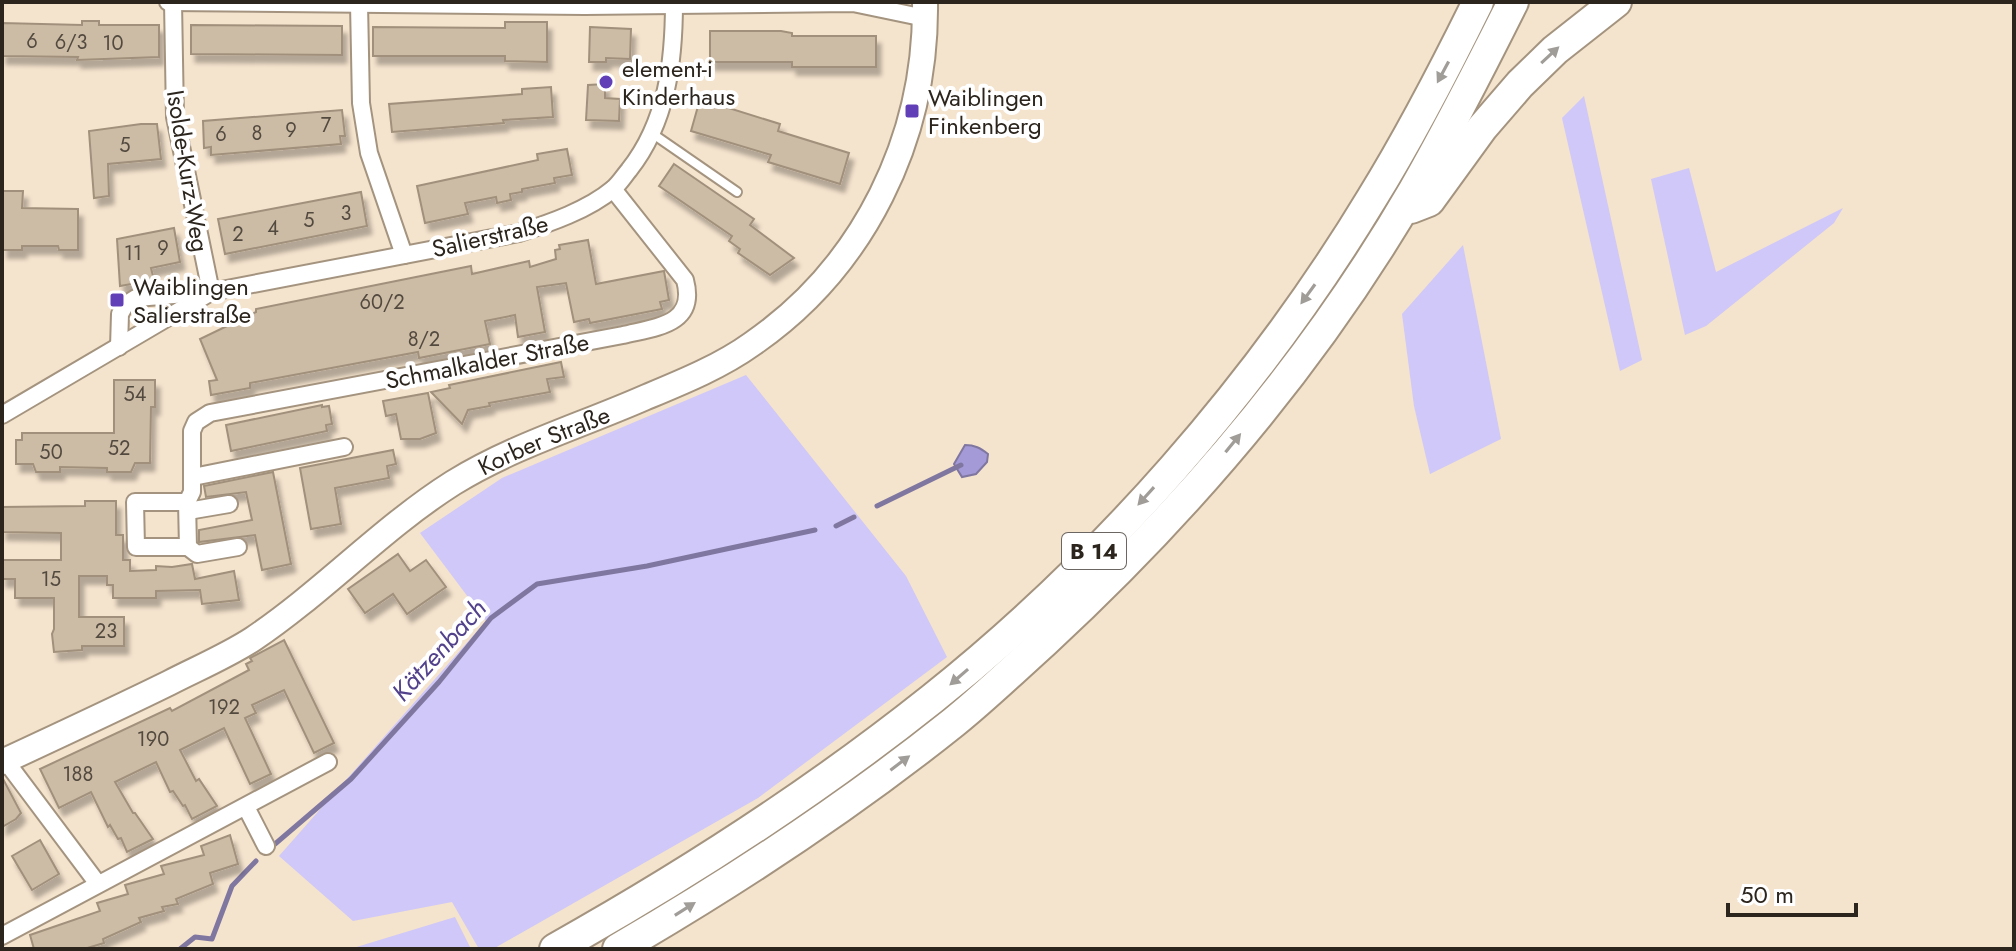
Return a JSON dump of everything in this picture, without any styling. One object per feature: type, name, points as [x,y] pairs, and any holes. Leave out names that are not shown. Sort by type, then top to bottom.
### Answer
[{"type":"highway","name":"B 14","points":[[555,949],[702,862],[850,763],[934,698],[1004,638],[1128,516],[1250,374],[1318,281],[1372,199],[1446,67],[1478,2]]},
{"type":"highway","name":"B 14","points":[[618,949],[759,862],[864,790],[956,720],[1086,603],[1151,537],[1210,472],[1343,300],[1399,214],[1475,79],[1513,2]]},
{"type":"highway","points":[[1399,214],[1429,201],[1482,128],[1520,84],[1555,50],[1616,2]]},
{"type":"street","points":[[170,2],[855,3],[925,10]]},
{"type":"street","name":"Isolde-Kurz-Weg","points":[[170,2],[175,117],[211,292]]},
{"type":"street","name":"Salierstraße","points":[[119,347],[120,314],[130,301],[148,296],[211,292],[519,233],[558,220],[613,189],[653,134],[665,98],[674,3]]},
{"type":"street","points":[[359,4],[361,103],[369,153],[404,255]]},
{"type":"street","name":"Korber Straße","points":[[98,884],[4,761],[252,640],[416,509],[473,472],[512,452],[700,373],[749,347],[781,323],[823,284],[876,208],[890,180],[916,97],[922,66],[925,10]]},
{"type":"street","name":"Schmalkalder Straße","points":[[188,547],[187,507],[193,477],[192,431],[196,422],[210,413],[623,335],[670,322],[685,308],[689,294],[685,280],[613,189]]},
{"type":"street","name":"Salierstraße","points":[[2,415],[29,393],[73,366],[119,347],[211,292]]},
{"type":"street","points":[[193,477],[344,447]]},
{"type":"street","points":[[229,504],[187,507],[135,502],[136,547],[188,547],[197,554],[238,547]]},
{"type":"street","points":[[2,936],[328,762]]},
{"type":"street","points":[[246,807],[266,846]]},
{"type":"lane","points":[[653,134],[737,192]]},
{"type":"shaded area","points":[[1584,96],[1642,360],[1620,371],[1562,118]]},
{"type":"shaded area","points":[[1689,168],[1716,272],[1843,208],[1834,223],[1706,326],[1685,335],[1651,179]]},
{"type":"shaded area","points":[[1463,245],[1501,439],[1430,474],[1414,406],[1402,314]]},
{"type":"shaded area","points":[[746,375],[906,576],[947,657],[758,798],[493,949],[479,949],[452,902],[353,921],[279,856],[486,621],[420,533],[502,478]]},
{"type":"shaded area","points":[[965,445],[977,447],[988,454],[987,462],[976,474],[962,477],[954,464]]},
{"type":"shaded area","points":[[455,917],[471,949],[350,949]]},
{"type":"building","points":[[82,21],[99,21],[99,25],[159,25],[159,57],[77,60],[78,57],[2,56],[2,23],[82,25]]},
{"type":"building","points":[[505,22],[547,22],[547,62],[505,61],[505,56],[373,56],[373,27],[505,28]]},
{"type":"building","points":[[191,25],[342,26],[342,55],[191,54]]},
{"type":"building","points":[[590,27],[631,29],[630,59],[606,58],[606,62],[589,62]]},
{"type":"building","points":[[710,31],[781,31],[792,33],[792,36],[876,36],[876,67],[792,67],[792,62],[710,62]]},
{"type":"building","points":[[605,84],[605,98],[620,99],[619,121],[586,120],[588,85]]},
{"type":"building","points":[[551,87],[553,117],[392,132],[389,104],[522,94],[522,89]]},
{"type":"building","points":[[700,99],[780,124],[778,131],[849,153],[840,184],[768,162],[771,155],[691,131]]},
{"type":"building","points":[[342,110],[345,136],[340,136],[341,144],[211,155],[211,147],[204,148],[203,121]]},
{"type":"building","points":[[157,124],[161,159],[108,164],[109,196],[94,198],[89,131]]},
{"type":"building","points":[[567,149],[572,175],[554,178],[555,183],[522,189],[522,192],[510,194],[511,200],[497,203],[496,197],[465,203],[468,214],[425,223],[417,186],[538,160],[537,154]]},
{"type":"building","points":[[674,164],[754,219],[750,225],[794,258],[770,275],[738,253],[740,249],[729,241],[732,236],[659,186]]},
{"type":"building","points":[[2,191],[23,191],[22,208],[78,209],[78,250],[59,250],[58,246],[22,246],[22,250],[3,250]]},
{"type":"building","points":[[361,192],[367,226],[225,254],[218,219]]},
{"type":"building","points":[[174,228],[180,262],[151,268],[154,280],[120,286],[117,239]]},
{"type":"building","points":[[588,240],[596,284],[664,271],[669,300],[660,302],[662,309],[590,323],[589,319],[574,322],[566,283],[537,287],[545,332],[518,337],[515,315],[485,321],[490,344],[419,358],[418,352],[250,383],[250,388],[211,395],[209,381],[217,380],[200,339],[256,312],[256,309],[471,266],[472,274],[529,261],[530,267],[556,259],[555,250],[560,249],[559,245]]},
{"type":"building","points":[[561,362],[564,377],[547,379],[550,392],[468,410],[462,424],[431,392],[450,388],[449,385]]},
{"type":"building","points":[[114,380],[155,380],[150,463],[135,463],[131,472],[60,467],[60,472],[36,472],[33,464],[16,464],[16,440],[22,440],[22,433],[114,433]]},
{"type":"building","points":[[428,393],[436,433],[420,439],[401,439],[396,414],[386,416],[383,401]]},
{"type":"building","points":[[329,406],[332,424],[326,425],[327,431],[231,451],[226,425]]},
{"type":"building","points":[[393,450],[396,464],[387,466],[389,478],[335,488],[341,524],[311,529],[300,468]]},
{"type":"building","points":[[273,472],[291,564],[262,570],[255,535],[199,542],[199,530],[252,520],[246,492],[206,497],[204,486]]},
{"type":"building","points":[[85,501],[116,501],[116,535],[123,535],[123,560],[130,560],[130,571],[192,564],[195,579],[234,571],[239,600],[202,604],[200,590],[156,591],[156,598],[113,598],[113,585],[107,585],[107,576],[79,576],[79,617],[124,617],[124,646],[82,646],[82,650],[54,652],[54,598],[15,598],[15,579],[2,579],[2,560],[61,560],[61,533],[2,532],[2,507],[85,506]]},
{"type":"building","points":[[398,554],[410,571],[426,560],[446,587],[407,614],[393,594],[365,613],[348,589]]},
{"type":"building","points":[[284,640],[334,743],[314,753],[284,690],[252,705],[256,713],[245,718],[271,774],[250,784],[224,728],[180,750],[196,781],[199,779],[217,806],[192,819],[185,805],[173,791],[170,792],[156,762],[115,782],[153,839],[127,852],[121,838],[118,839],[110,825],[108,827],[91,792],[59,808],[40,769],[170,708],[172,711],[249,670],[246,664],[252,661],[250,658]]},
{"type":"building","points":[[2,777],[21,813],[2,827]]},
{"type":"building","points":[[230,835],[238,864],[210,873],[213,884],[176,899],[178,904],[162,907],[164,911],[139,918],[141,922],[103,939],[104,943],[84,949],[34,949],[30,935],[100,911],[97,903],[128,894],[125,885],[164,874],[161,866],[204,855],[201,846]]},
{"type":"building","points":[[40,840],[59,874],[32,890],[12,856]]},
{"type":"waterway","name":"Kätzenbach","points":[[877,506],[961,465]]},
{"type":"waterway","name":"Kätzenbach","points":[[836,526],[854,517]]},
{"type":"waterway","name":"Kätzenbach","points":[[275,844],[351,779],[439,682],[491,618],[537,584],[647,566],[815,530]]},
{"type":"waterway","name":"Kätzenbach","points":[[180,949],[195,937],[212,939],[232,886],[256,861]]},
{"type":"place","name":"element-i Kinderhaus","points":[[606,82]]},
{"type":"place","name":"Waiblingen Finkenberg","points":[[912,111]]},
{"type":"place","name":"Waiblingen Salierstraße","points":[[117,300]]}]
